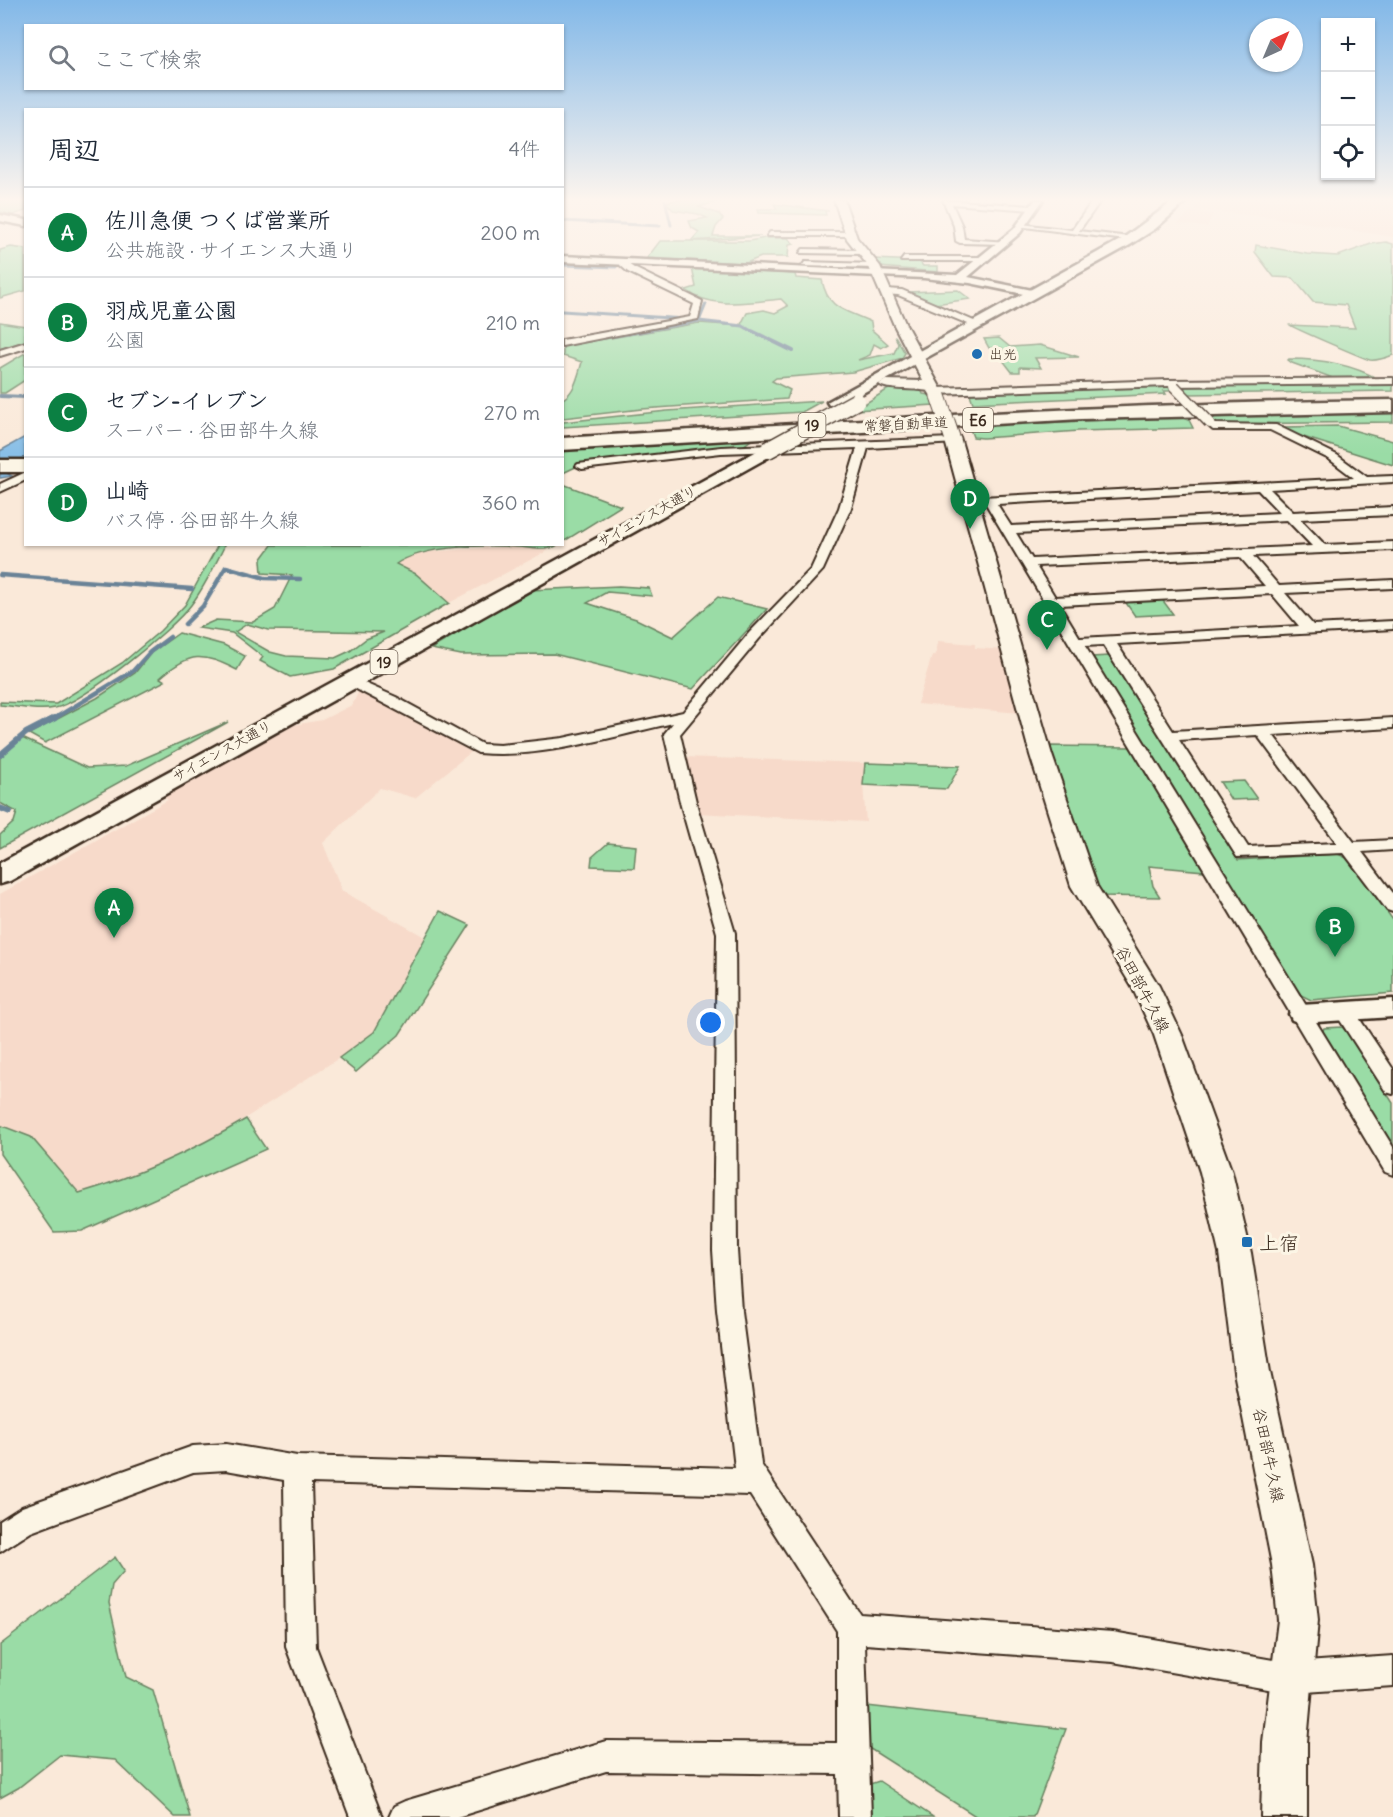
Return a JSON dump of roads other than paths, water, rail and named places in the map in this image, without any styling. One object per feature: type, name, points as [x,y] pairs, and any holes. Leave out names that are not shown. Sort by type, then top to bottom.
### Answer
[{"type":"highway","name":"常磐自動車道","points":[[564,434],[1072,405],[1393,396]]},
{"type":"highway","name":"常磐自動車道","points":[[564,444],[1080,414],[1393,406]]},
{"type":"main road","name":"谷田部牛久線","points":[[882,285],[936,392],[952,439],[980,501],[1041,755],[1084,886],[1145,986],[1168,1035],[1216,1172],[1235,1257],[1252,1372],[1292,1565],[1298,1620],[1285,1742],[1284,1817]]},
{"type":"main road","name":"サイエンス大通り","points":[[0,858],[758,450],[856,401],[886,384],[976,324],[1049,285]]},
{"type":"main road","name":"サイエンス大通り","points":[[0,875],[758,450],[835,402],[1060,285]]},
{"type":"main road","points":[[886,384],[914,383],[936,392]]},
{"type":"street","points":[[564,343],[694,319],[699,303],[661,285]]},
{"type":"street","points":[[990,285],[1034,293]]},
{"type":"street","points":[[885,292],[899,292],[976,324]]},
{"type":"street","points":[[0,353],[24,346]]},
{"type":"street","points":[[936,392],[1171,384],[1393,381]]},
{"type":"street","points":[[1171,384],[1213,427],[1272,427],[1333,457],[1364,480]]},
{"type":"street","points":[[582,466],[721,450],[952,439]]},
{"type":"street","points":[[855,1817],[850,1655],[852,1628],[748,1468],[725,1250],[729,956],[726,933],[689,806],[672,734],[753,636],[818,570],[845,508],[864,444]]},
{"type":"street","points":[[0,489],[13,464]]},
{"type":"street","points":[[980,501],[1393,479]]},
{"type":"street","points":[[1261,486],[1322,549]]},
{"type":"street","points":[[980,501],[1008,531],[1393,1166]]},
{"type":"street","points":[[1008,531],[1393,511]]},
{"type":"street","points":[[1027,563],[1393,546]]},
{"type":"street","points":[[1243,553],[1310,630]]},
{"type":"street","points":[[1051,601],[1393,584]]},
{"type":"street","points":[[1076,642],[1393,625]]},
{"type":"street","points":[[1107,640],[1243,853],[1393,845]]},
{"type":"street","points":[[348,681],[391,700],[478,748],[500,750],[563,743],[688,715]]},
{"type":"street","points":[[1168,736],[1393,723]]},
{"type":"street","points":[[1262,731],[1393,906]]},
{"type":"street","points":[[1301,1014],[1393,1008]]},
{"type":"street","points":[[1344,1011],[1393,1086]]},
{"type":"street","points":[[0,1538],[22,1521],[193,1459],[225,1457],[297,1469],[756,1482]]},
{"type":"street","points":[[297,1469],[301,1647],[366,1817]]},
{"type":"street","points":[[852,1628],[1113,1647],[1291,1678],[1393,1671]]},
{"type":"street","points":[[405,1817],[606,1756],[855,1759]]},
{"type":"water","points":[[24,438],[24,464],[8,474],[12,476],[0,478],[0,451]]},
{"type":"waterway","points":[[699,321],[706,304]]},
{"type":"waterway","points":[[564,311],[685,319]]},
{"type":"waterway","points":[[633,333],[699,321]]},
{"type":"waterway","points":[[699,321],[743,326],[755,333]]},
{"type":"waterway","points":[[579,342],[641,331]]},
{"type":"waterway","points":[[752,331],[793,351]]},
{"type":"waterway","points":[[0,396],[24,397]]},
{"type":"waterway","points":[[185,624],[203,606],[226,567],[265,578],[300,579]]},
{"type":"waterway","points":[[0,575],[192,589]]},
{"type":"waterway","points":[[52,720],[133,671],[150,652],[170,637]]},
{"type":"waterway","points":[[0,755],[26,733],[55,718]]},
{"type":"waterway","points":[[0,808],[10,812]]},
{"type":"place","name":"出光","points":[[977,354]]},
{"type":"place","name":"山崎","points":[[970,529]]},
{"type":"place","name":"セブン-イレブン","points":[[1047,650]]},
{"type":"place","name":"佐川急便 つくば営業所","points":[[114,938]]},
{"type":"place","name":"羽成児童公園","points":[[1335,957]]},
{"type":"place","name":"上宿","points":[[1247,1242]]}]
